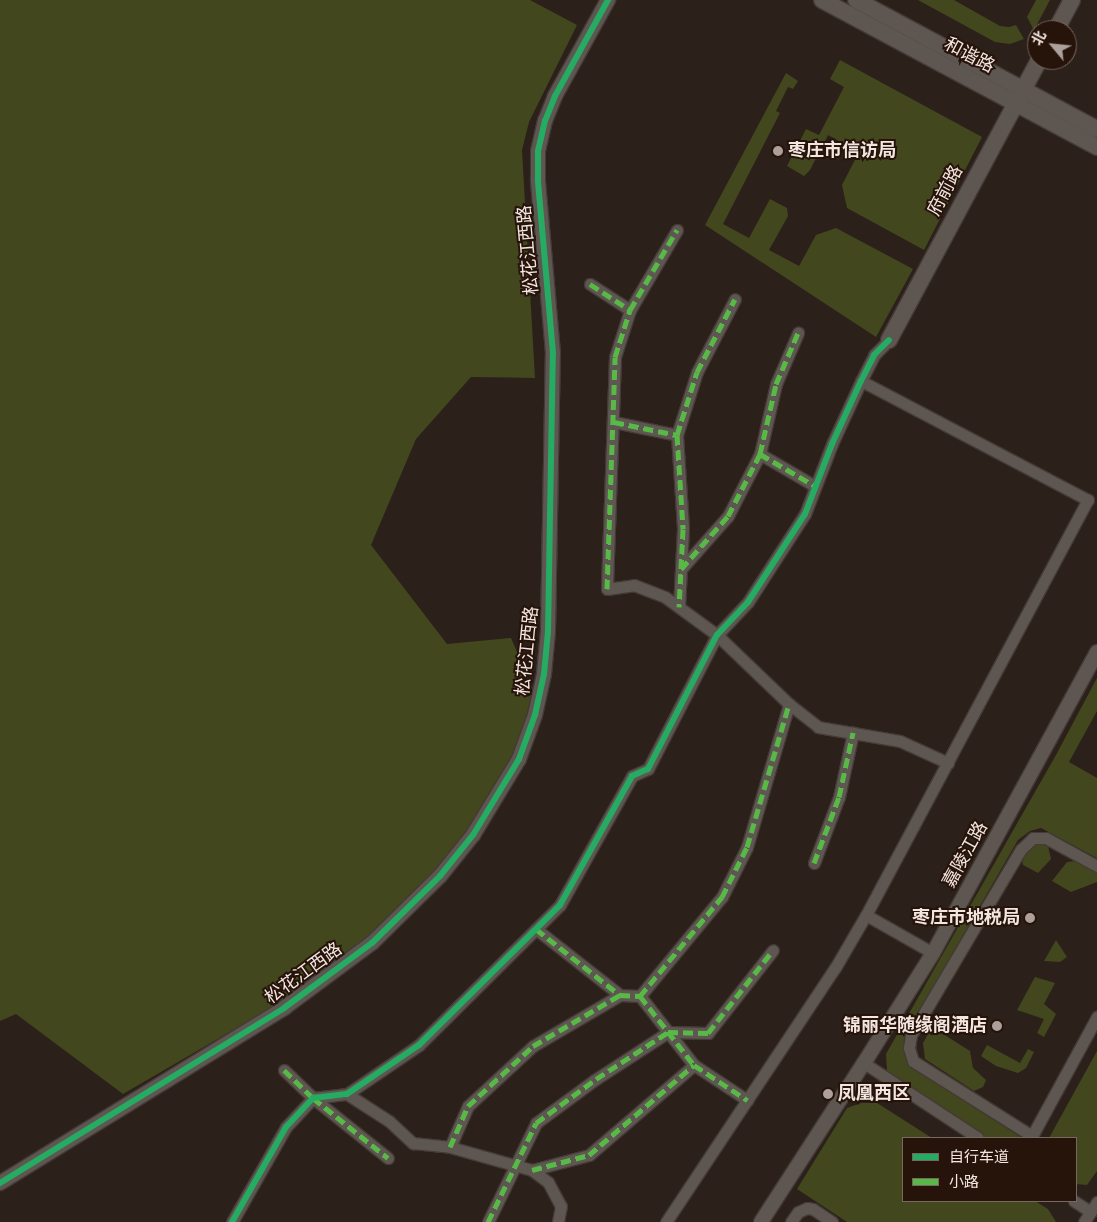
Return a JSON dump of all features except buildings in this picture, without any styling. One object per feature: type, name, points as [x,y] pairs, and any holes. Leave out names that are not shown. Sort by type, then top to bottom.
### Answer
[{"type":"main road","name":"和谐路","points":[[822,0],[1019,97],[1097,129]]},
{"type":"main road","name":"和谐路","points":[[856,0],[1019,97],[1097,148]]},
{"type":"main road","points":[[1061,20],[1072,0]]},
{"type":"main road","name":"府前路","points":[[889,340],[1034,70]]},
{"type":"street","name":"松花江西路","points":[[0,1183],[284,1008],[372,943],[440,876],[473,835],[519,760],[535,715],[544,674],[548,632],[553,353],[538,180],[538,151],[545,121],[555,96],[608,0]]},
{"type":"street","points":[[677,230],[630,310],[615,357],[607,589],[634,586],[665,597],[717,635],[789,704],[818,726],[900,741],[948,764]]},
{"type":"street","points":[[590,284],[630,310]]},
{"type":"street","points":[[679,607],[683,529],[677,435],[697,372],[735,299]]},
{"type":"street","points":[[680,569],[728,516],[760,454],[776,384],[798,333]]},
{"type":"street","points":[[232,1222],[286,1127],[313,1098],[346,1094],[418,1045],[560,905],[632,776],[648,769],[717,635],[748,602],[805,514],[832,444],[861,381],[874,355],[889,340]]},
{"type":"street","points":[[666,1222],[835,968],[866,915],[1088,500],[861,381]]},
{"type":"street","points":[[614,422],[677,435]]},
{"type":"street","points":[[760,454],[816,486]]},
{"type":"street","name":"嘉陵江路","points":[[761,1222],[864,1064],[933,953],[1097,652]]},
{"type":"street","points":[[640,996],[722,897],[747,847],[789,704]]},
{"type":"street","points":[[814,863],[838,797],[853,733]]},
{"type":"street","points":[[1097,866],[1046,838],[1033,838],[1021,849],[911,1035],[909,1048],[913,1061],[1032,1136],[1097,1017]]},
{"type":"street","points":[[866,915],[933,953]]},
{"type":"street","points":[[536,929],[620,995]]},
{"type":"street","points":[[488,1222],[536,1123],[596,1079],[668,1032],[708,1032],[773,950]]},
{"type":"street","points":[[450,1147],[468,1106],[533,1046],[620,995],[640,996],[694,1065],[747,1100]]},
{"type":"street","points":[[864,1064],[976,1137]]},
{"type":"street","points":[[532,1170],[590,1155],[694,1065]]},
{"type":"street","points":[[284,1070],[313,1098],[388,1158]]},
{"type":"street","points":[[346,1094],[389,1121],[414,1143],[450,1147],[532,1170],[548,1182],[561,1206],[558,1222]]},
{"type":"street","points":[[1076,1202],[1091,1212]]},
{"type":"street","points":[[791,1222],[798,1212],[807,1208],[813,1209],[832,1222]]},
{"type":"green space","points":[[0,0],[530,0],[577,25],[529,122],[522,150],[535,378],[471,377],[416,439],[371,545],[447,644],[511,638],[533,689],[516,756],[454,851],[370,935],[285,1000],[123,1094],[16,1014],[0,1021]]},
{"type":"green space","points":[[918,0],[954,0],[1000,26],[1009,27],[1016,25],[1024,39],[1010,44],[995,42]]},
{"type":"green space","points":[[1036,0],[1050,0],[1039,20],[1029,20],[1027,17]]},
{"type":"green space","points":[[840,60],[982,137],[924,250],[847,208],[842,185],[859,152],[828,135],[810,170],[804,176],[787,166],[806,129],[819,135],[844,87],[830,79]]},
{"type":"green space","points":[[786,73],[798,81],[793,89],[788,87],[776,111],[780,113],[723,224],[749,238],[770,199],[787,208],[788,216],[769,250],[799,266],[816,235],[836,228],[913,269],[876,337],[705,225]]},
{"type":"green space","points":[[1097,678],[1097,711],[1069,762],[1097,778],[1097,858],[1041,828],[1030,831],[1018,840],[910,1027],[903,1047],[908,1065],[1020,1137],[981,1137],[894,1081],[887,1071],[886,1054],[1056,755]]},
{"type":"green space","points":[[1036,843],[1048,846],[1051,859],[1038,873],[1023,865],[1022,859],[1027,851]]},
{"type":"green space","points":[[1075,861],[1097,873],[1097,882],[1071,892],[1052,881],[1067,862]]},
{"type":"green space","points":[[1056,940],[1067,957],[1060,962],[1044,961]]},
{"type":"green space","points":[[1035,977],[1055,983],[1044,1004],[1056,1014],[1044,1037],[1037,1033],[1044,1019],[1017,1010]]},
{"type":"green space","points":[[932,1027],[970,1051],[973,1068],[986,1080],[983,1087],[974,1091],[925,1059],[923,1043]]},
{"type":"green space","points":[[987,1045],[1020,1063],[1028,1049],[1034,1052],[1026,1068],[1018,1073],[996,1066],[981,1056]]},
{"type":"green space","points":[[1097,1051],[1097,1171],[1087,1185],[1077,1184],[1077,1137],[1050,1137]]},
{"type":"green space","points":[[861,1103],[877,1103],[930,1137],[902,1137],[902,1202],[1037,1202],[1048,1209],[1056,1222],[847,1222],[797,1189],[847,1108]]},
{"type":"marked path","points":[[607,589],[615,357],[630,310],[677,230]]},
{"type":"marked path","points":[[590,284],[630,310]]},
{"type":"marked path","points":[[677,435],[697,372],[735,299]]},
{"type":"marked path","points":[[681,569],[728,516],[760,454],[776,384],[798,333]]},
{"type":"marked path","points":[[614,422],[677,435],[683,529],[679,607]]},
{"type":"marked path","points":[[760,454],[815,486]]},
{"type":"marked path","points":[[640,996],[722,897],[747,847],[789,704]]},
{"type":"marked path","points":[[814,863],[839,797],[853,733]]},
{"type":"marked path","points":[[536,929],[620,995],[640,996],[694,1065],[747,1100]]},
{"type":"marked path","points":[[488,1222],[536,1123],[596,1079],[668,1032],[708,1033],[773,950]]},
{"type":"marked path","points":[[450,1147],[468,1106],[533,1046],[620,995]]},
{"type":"marked path","points":[[532,1170],[589,1155],[694,1065]]},
{"type":"marked path","points":[[284,1070],[313,1098],[388,1158]]},
{"type":"cycle path","points":[[0,1183],[284,1008],[372,943],[440,876],[473,835],[519,759],[535,715],[544,674],[548,632],[553,353],[538,180],[538,151],[545,121],[555,96],[608,0]]},
{"type":"cycle path","points":[[232,1222],[286,1127],[313,1098],[347,1094],[419,1045],[560,905],[632,776],[648,769],[717,635],[748,602],[805,514],[832,444],[861,381],[874,355],[889,340]]},
{"type":"place","name":"枣庄市信访局","points":[[778,151]]},
{"type":"place","name":"枣庄市地税局","points":[[1030,918]]},
{"type":"place","name":"锦丽华随缘阁酒店","points":[[997,1026]]},
{"type":"place","name":"凤凰西区","points":[[828,1094]]}]
